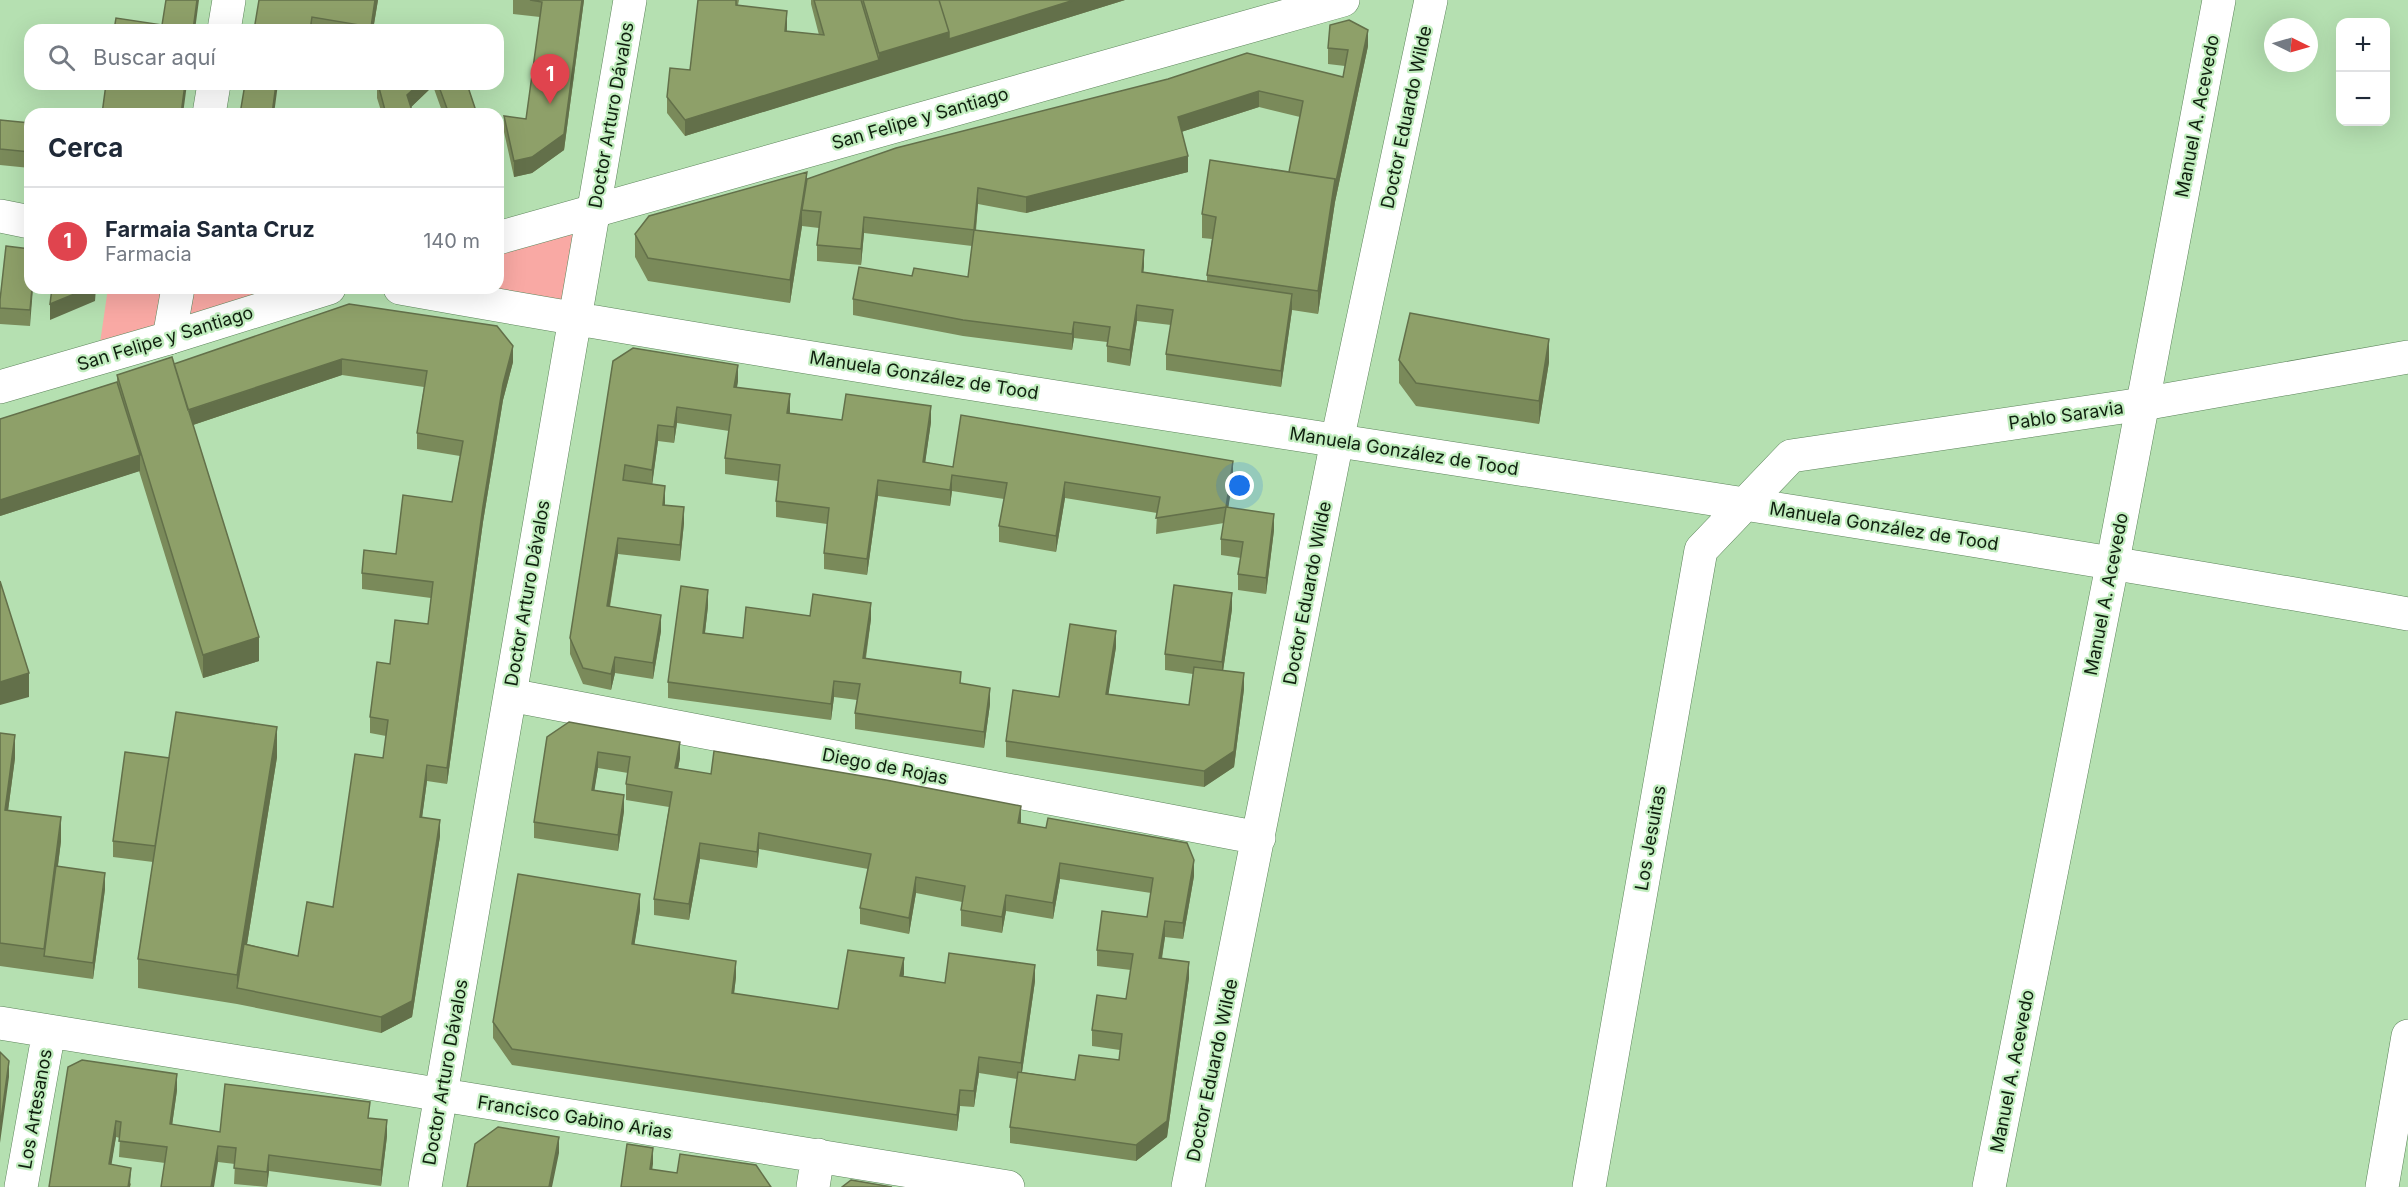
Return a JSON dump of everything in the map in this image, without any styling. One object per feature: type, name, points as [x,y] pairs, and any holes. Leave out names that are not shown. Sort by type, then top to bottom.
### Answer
[{"type":"street","points":[[225,24],[229,0]]},
{"type":"street","name":"Doctor Arturo Dávalos","points":[[425,1187],[630,0]]},
{"type":"street","name":"San Felipe y Santiago","points":[[504,236],[1343,0]]},
{"type":"street","name":"Doctor Eduardo Wilde","points":[[1188,1187],[1337,441],[1431,0]]},
{"type":"street","name":"Manuel A. Acevedo","points":[[1989,1187],[2113,561],[2219,0]]},
{"type":"street","points":[[210,108],[213,90]]},
{"type":"street","points":[[0,216],[24,221]]},
{"type":"street","points":[[169,338],[177,294]]},
{"type":"street","name":"San Felipe y Santiago","points":[[0,387],[310,294]]},
{"type":"street","name":"Manuela González de Tood","points":[[434,294],[575,319],[1337,441],[2113,561],[2408,614]]},
{"type":"street","name":"Pablo Saravia","points":[[1742,505],[1791,456],[2143,404],[2408,357]]},
{"type":"street","name":"Los Jesuitas","points":[[1589,1187],[1701,550],[1742,505]]},
{"type":"street","name":"Diego de Rojas","points":[[510,695],[1259,838]]},
{"type":"street","name":"Francisco Gabino Arias","points":[[0,1023],[1008,1187]]},
{"type":"street","name":"Los Artesanos","points":[[21,1187],[49,1031]]},
{"type":"street","points":[[2382,1187],[2408,1035]]},
{"type":"street","points":[[813,1187],[818,1155]]},
{"type":"shaded area","points":[[587,217],[571,314],[460,294],[504,294],[504,242]]},
{"type":"shaded area","points":[[107,294],[290,294],[99,350]]},
{"type":"building","points":[[166,0],[197,0],[194,24],[162,24]]},
{"type":"building","points":[[259,0],[375,0],[371,24],[353,24],[312,17],[311,24],[255,24]]},
{"type":"building","points":[[530,0],[582,0],[564,134],[532,157],[514,161],[504,116],[526,119],[542,2]]},
{"type":"building","points":[[698,0],[736,0],[736,5],[787,11],[785,31],[824,35],[814,0],[861,0],[879,60],[685,120],[667,97],[670,68],[690,70]]},
{"type":"building","points":[[863,0],[939,0],[949,32],[879,53]]},
{"type":"building","points":[[939,0],[1074,0],[949,39]]},
{"type":"building","points":[[116,18],[155,24],[115,24]]},
{"type":"building","points":[[1349,20],[1368,30],[1335,186],[1335,179],[1289,172],[1303,101],[1259,91],[1178,117],[1188,156],[1026,197],[978,188],[974,230],[864,217],[861,249],[817,245],[821,212],[802,210],[807,179],[896,148],[1168,79],[1247,53],[1343,77],[1348,50],[1328,48],[1330,25]]},
{"type":"building","points":[[105,90],[184,90],[182,108],[103,108]]},
{"type":"building","points":[[244,90],[275,90],[273,108],[241,108]]},
{"type":"building","points":[[380,90],[412,90],[407,95],[411,108],[384,108]]},
{"type":"building","points":[[440,90],[469,90],[475,108],[447,108]]},
{"type":"building","points":[[0,120],[24,122],[24,151],[0,149]]},
{"type":"building","points":[[1210,160],[1335,179],[1318,291],[1207,275],[1216,217],[1202,214]]},
{"type":"building","points":[[807,172],[790,280],[648,258],[635,234],[649,216]]},
{"type":"building","points":[[974,230],[1144,250],[1142,272],[1292,294],[1281,371],[1166,354],[1173,310],[1137,305],[1130,350],[1107,346],[1110,327],[1074,322],[1072,334],[963,320],[853,299],[859,267],[912,276],[914,268],[968,277]]},
{"type":"building","points":[[6,246],[24,248],[24,294],[31,294],[30,310],[0,308]]},
{"type":"building","points":[[51,294],[74,294],[50,304]]},
{"type":"building","points":[[349,304],[497,326],[513,346],[503,384],[483,506],[447,768],[427,765],[420,817],[440,820],[412,1001],[381,1017],[237,988],[244,944],[298,956],[307,902],[333,907],[355,754],[383,758],[388,720],[370,717],[377,662],[390,664],[395,620],[428,624],[433,582],[362,573],[364,550],[396,554],[403,495],[452,502],[463,441],[417,433],[427,371],[342,359],[188,410],[174,364]]},
{"type":"building","points":[[1410,313],[1549,339],[1539,401],[1416,383],[1399,360]]},
{"type":"building","points":[[633,348],[738,365],[734,387],[790,394],[787,413],[842,420],[846,394],[931,406],[923,462],[953,467],[961,415],[1233,461],[1226,507],[1156,518],[1160,497],[1065,482],[1056,536],[999,526],[1007,483],[952,475],[950,490],[878,480],[867,559],[824,553],[829,508],[776,501],[780,465],[725,458],[731,415],[677,407],[674,427],[658,425],[652,470],[625,465],[623,480],[665,486],[663,505],[684,507],[680,545],[618,538],[607,606],[661,615],[653,663],[615,657],[611,674],[583,668],[570,638],[613,361]]},
{"type":"building","points":[[172,357],[259,637],[203,655],[117,375]]},
{"type":"building","points":[[117,382],[140,455],[0,500],[0,419]]},
{"type":"building","points":[[1226,507],[1274,514],[1266,578],[1238,574],[1243,542],[1221,539]]},
{"type":"building","points":[[0,581],[29,673],[0,682]]},
{"type":"building","points":[[1174,585],[1232,593],[1222,662],[1165,654]]},
{"type":"building","points":[[681,586],[708,590],[703,633],[743,638],[746,607],[810,616],[813,594],[871,603],[863,658],[961,672],[960,683],[990,688],[984,732],[855,713],[860,684],[834,681],[831,704],[668,682]]},
{"type":"building","points":[[1070,624],[1116,631],[1106,694],[1189,705],[1194,667],[1244,673],[1234,751],[1204,771],[1006,741],[1013,690],[1059,697]]},
{"type":"building","points":[[176,712],[277,727],[237,975],[138,959]]},
{"type":"building","points":[[569,722],[680,742],[675,768],[711,774],[714,751],[1021,806],[1018,823],[1046,828],[1048,818],[1187,843],[1194,860],[1183,923],[1165,921],[1159,958],[1189,962],[1167,1121],[1136,1145],[1010,1127],[1018,1072],[1075,1080],[1079,1055],[1119,1060],[1122,1034],[1092,1030],[1097,995],[1126,999],[1133,954],[1097,950],[1102,911],[1147,917],[1153,878],[1060,863],[1053,903],[1006,895],[1002,917],[961,910],[965,886],[916,877],[909,918],[860,908],[871,854],[759,833],[757,852],[700,843],[689,904],[654,899],[672,792],[626,784],[630,757],[598,752],[592,790],[624,795],[618,835],[534,822],[547,737]]},
{"type":"building","points":[[0,733],[15,735],[5,810],[61,817],[44,949],[0,943]]},
{"type":"building","points":[[125,752],[169,758],[155,846],[113,841]]},
{"type":"building","points":[[56,866],[105,873],[93,963],[44,956]]},
{"type":"building","points":[[518,874],[640,894],[632,944],[736,961],[732,993],[838,1009],[848,950],[904,958],[900,976],[945,983],[949,953],[1035,965],[1021,1063],[979,1057],[974,1091],[960,1090],[957,1115],[512,1049],[493,1022]]},
{"type":"building","points":[[0,1052],[9,1061],[0,1127]]},
{"type":"building","points":[[82,1060],[177,1074],[170,1124],[220,1132],[225,1084],[370,1102],[368,1118],[387,1120],[381,1170],[269,1155],[267,1172],[234,1168],[236,1148],[218,1146],[211,1187],[161,1187],[167,1147],[119,1141],[121,1122],[116,1121],[109,1164],[131,1168],[128,1187],[49,1187],[68,1067]]},
{"type":"building","points":[[498,1127],[559,1137],[549,1187],[467,1187],[475,1144]]},
{"type":"building","points":[[627,1144],[653,1148],[650,1169],[677,1173],[680,1154],[756,1165],[771,1187],[621,1187]]},
{"type":"building","points":[[851,1180],[892,1187],[842,1187]]},
{"type":"place","name":"Farmaia Santa Cruz","points":[[550,104]]}]
